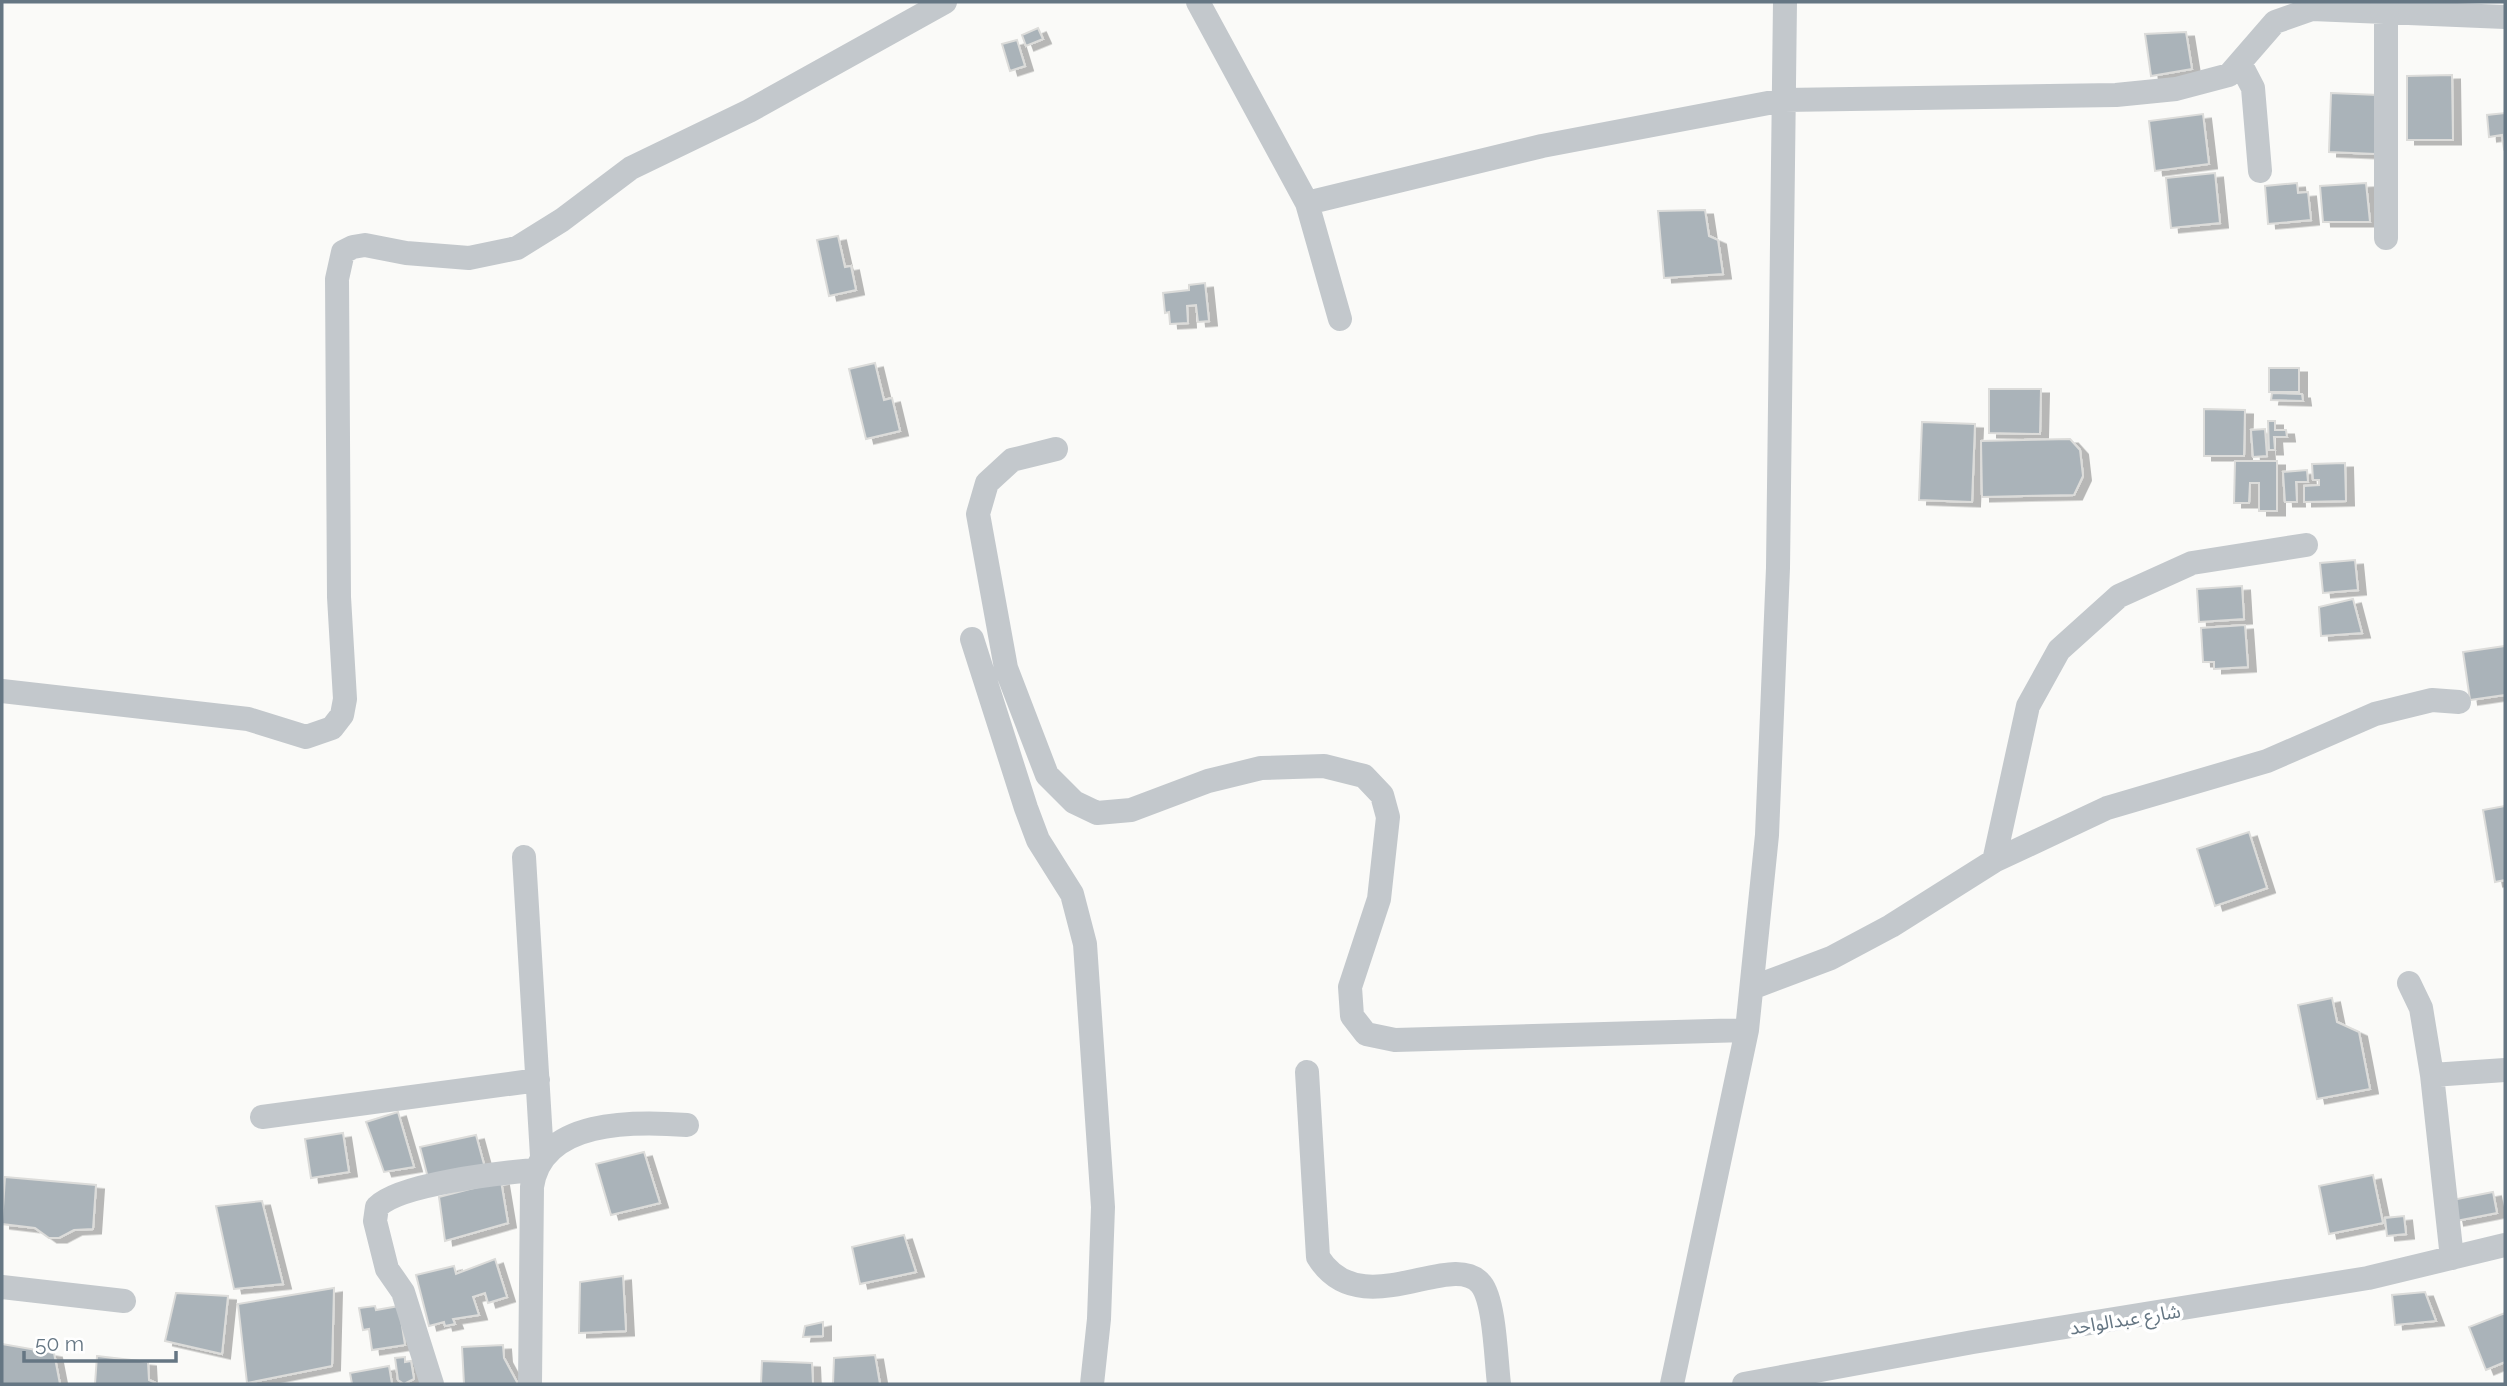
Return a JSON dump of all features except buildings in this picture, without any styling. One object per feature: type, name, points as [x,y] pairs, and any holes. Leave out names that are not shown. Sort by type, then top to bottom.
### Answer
[{"type":"street","points":[[2,691],[248,719],[306,737],[332,729],[342,715],[345,699],[339,597],[337,279],[343,252],[365,245],[406,253],[469,258],[517,248],[562,220],[631,168],[749,111],[945,2]]},
{"type":"street","points":[[1198,2],[1307,203],[1340,319]]},
{"type":"street","points":[[1672,1384],[1747,1030],[1754,987],[1767,835],[1778,568],[1785,2]]},
{"type":"street","points":[[1307,203],[1542,146],[1784,100],[2116,95],[2176,89],[2229,75],[2275,22],[2312,9],[2505,17]]},
{"type":"street","points":[[2386,13],[2386,238]]},
{"type":"street","points":[[2240,63],[2253,88],[2260,171]]},
{"type":"street","points":[[1056,449],[1013,460],[986,483],[978,514],[1006,668],[1047,775],[1074,802],[1097,813],[1131,810],[1208,781],[1261,768],[1324,766],[1364,776],[1382,795],[1388,817],[1379,899],[1350,987],[1352,1016],[1366,1034],[1395,1040],[1747,1030]]},
{"type":"street","points":[[1994,861],[2028,706],[2059,650],[2119,596],[2192,563],[2306,545]]},
{"type":"street","points":[[972,639],[1026,808],[1038,840],[1072,894],[1085,944],[1103,1207],[1099,1320],[1091,1384]]},
{"type":"street","points":[[1754,987],[1831,958],[1891,926],[1994,861],[2107,808],[2266,761],[2375,714],[2432,700],[2459,702]]},
{"type":"street","points":[[524,858],[538,1080],[538,1163],[530,1384]]},
{"type":"street","points":[[2409,983],[2421,1008],[2432,1075],[2452,1258]]},
{"type":"street","points":[[2432,1075],[2505,1070]]},
{"type":"street","points":[[1307,1072],[1314,1230],[1318,1257],[1327,1272],[1344,1283],[1374,1287],[1450,1275],[1474,1277],[1482,1285],[1489,1304],[1499,1384]]},
{"type":"street","points":[[262,1117],[538,1080]]},
{"type":"street","points":[[432,1384],[403,1293],[387,1269],[375,1221],[377,1208],[393,1196],[538,1163],[564,1139],[595,1128],[656,1123],[687,1125]]},
{"type":"street","name":"شارع عبدالواحد","points":[[1744,1384],[1973,1342],[2368,1278],[2505,1245]]},
{"type":"street","points":[[2,1287],[124,1301]]}]
